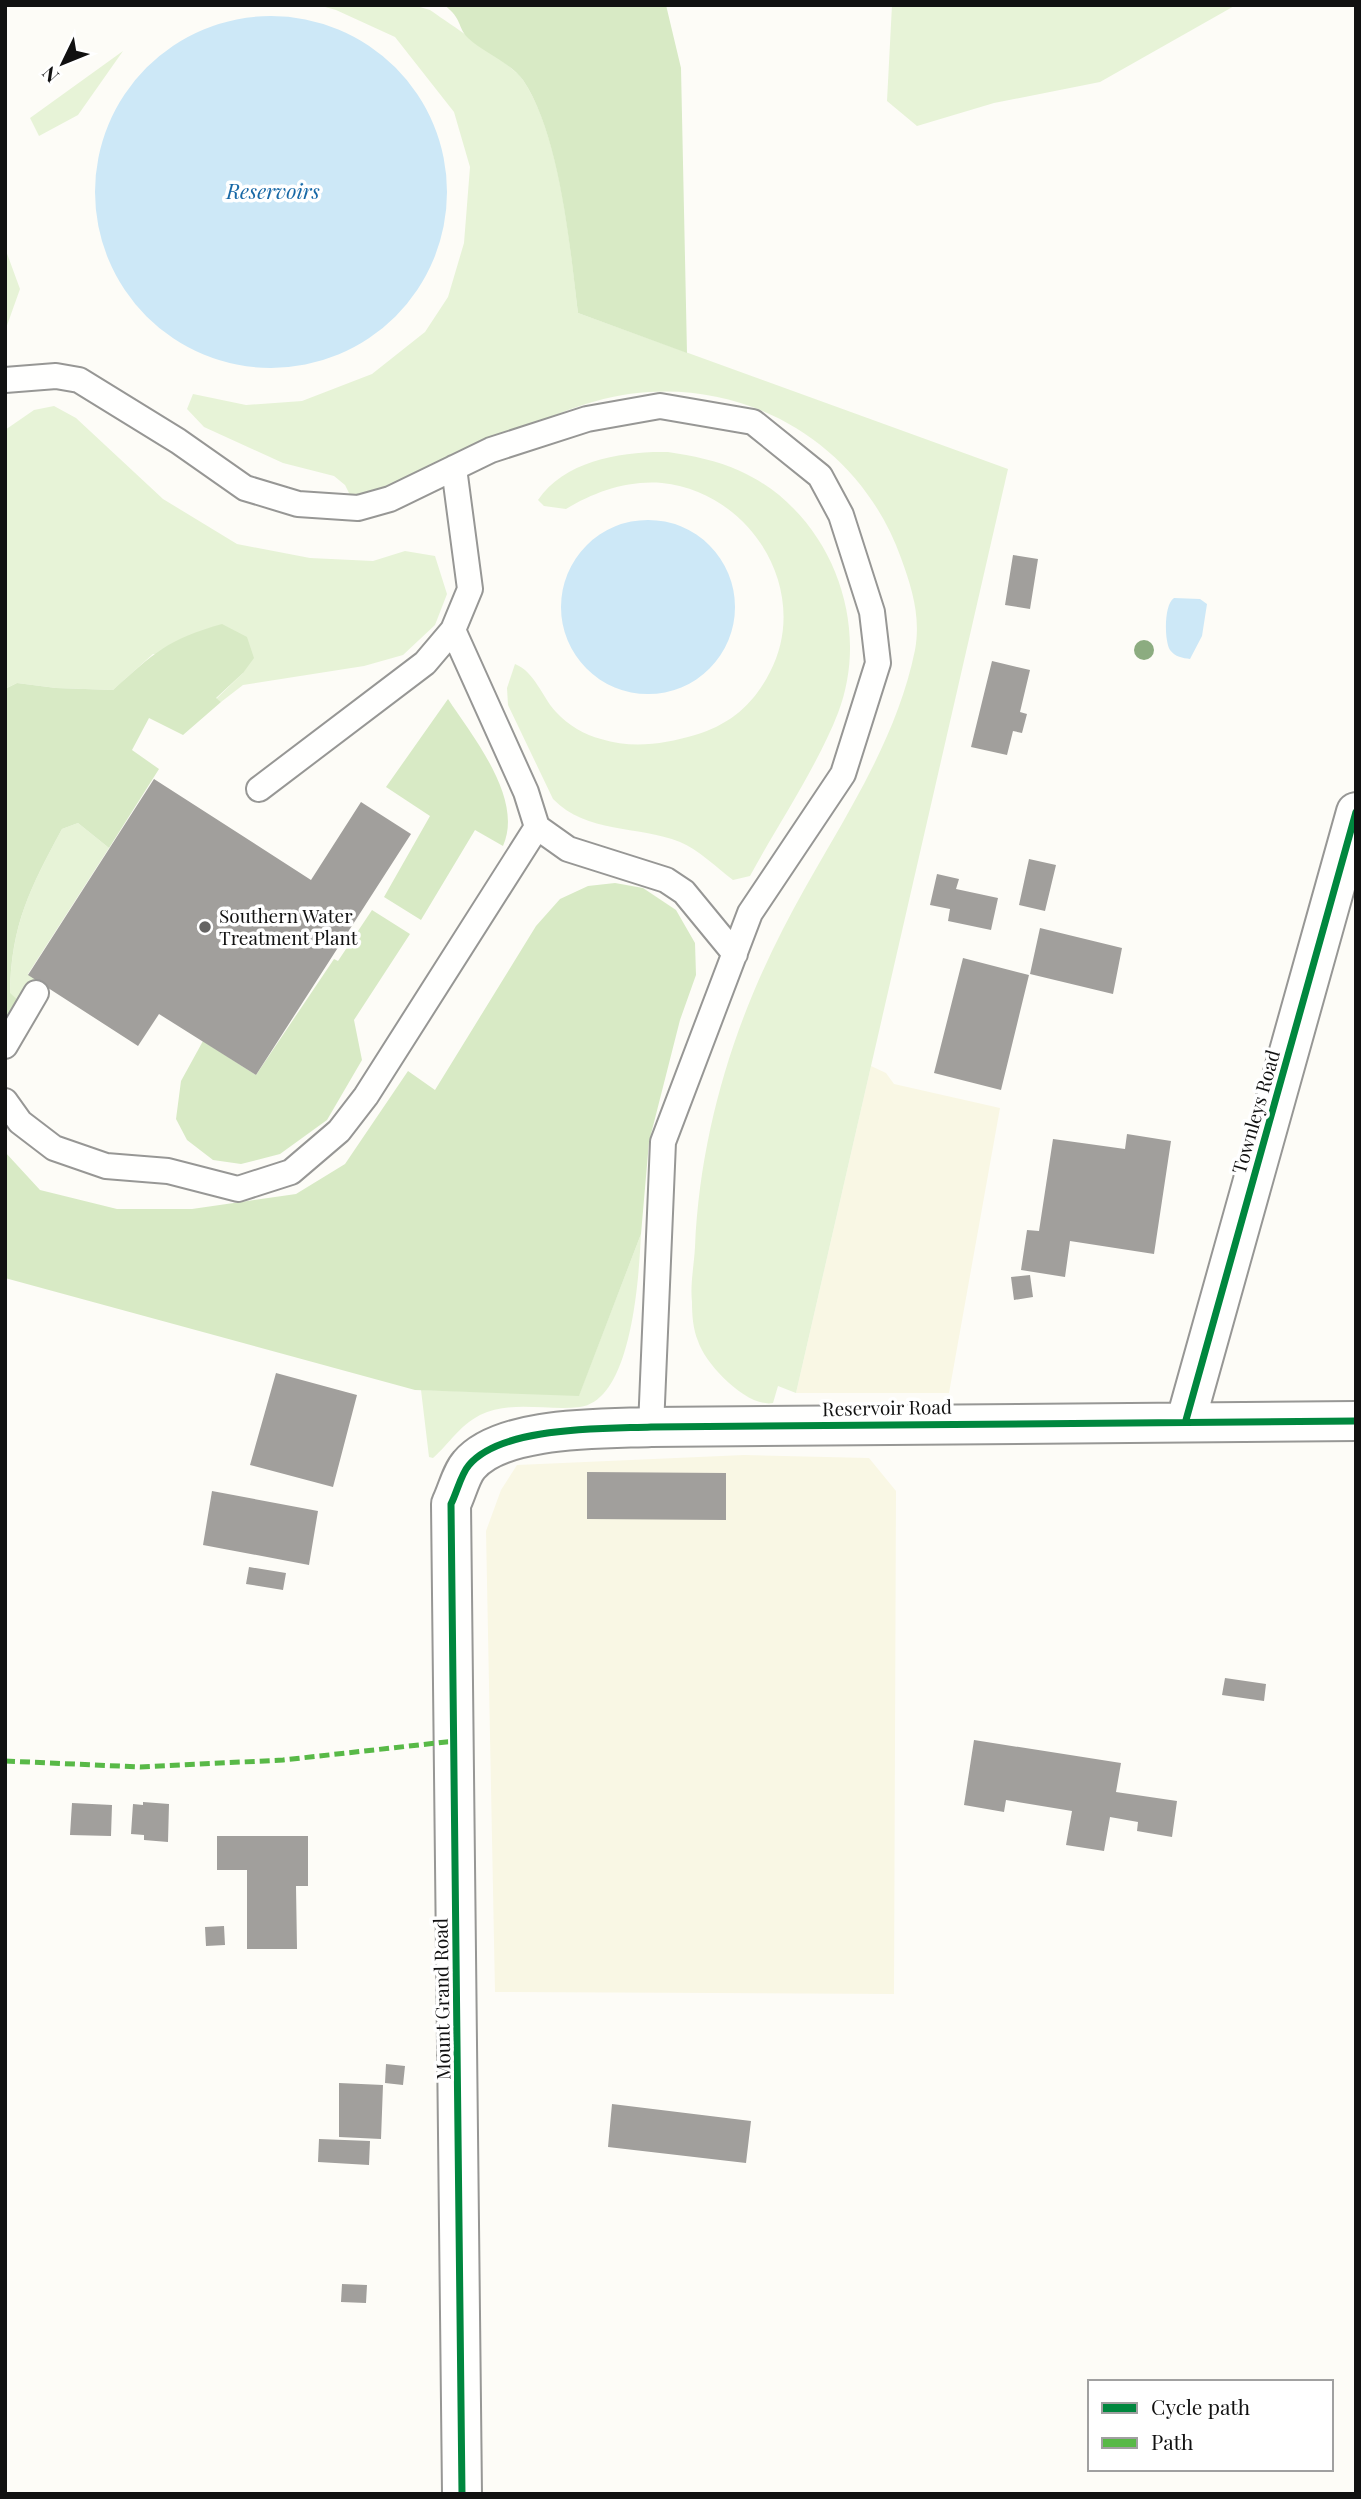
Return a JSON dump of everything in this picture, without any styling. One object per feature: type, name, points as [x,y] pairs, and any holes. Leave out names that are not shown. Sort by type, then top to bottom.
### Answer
[{"type":"street","name":"Townleys Road","points":[[1186,1420],[1356,812]]},
{"type":"street","name":"Reservoir Road","points":[[451,1504],[470,1464],[505,1442],[548,1432],[651,1427],[1186,1420],[1356,1421]]},
{"type":"street","name":"Mount Grand Road","points":[[451,1504],[462,2494]]},
{"type":"lane","points":[[5,380],[56,376],[79,380],[178,441],[245,488],[298,504],[358,508],[390,499],[491,450],[586,419],[660,406],[753,422],[820,476],[841,515],[872,612],[878,663],[843,774],[750,913],[663,1142],[651,1427]]},
{"type":"lane","points":[[259,789],[425,663],[453,629],[470,589],[454,468]]},
{"type":"lane","points":[[453,629],[526,793],[537,827],[568,849],[666,880],[684,892],[735,954]]},
{"type":"lane","points":[[5,1101],[20,1122],[54,1149],[106,1166],[168,1171],[238,1189],[291,1172],[340,1130],[366,1096],[537,827]]},
{"type":"lane","points":[[5,1046],[36,993]]},
{"type":"shaded area","points":[[871,1066],[886,1073],[894,1084],[1000,1108],[949,1393],[796,1393]]},
{"type":"shaded area","points":[[744,1455],[869,1458],[896,1491],[894,1994],[495,1992],[486,1531],[501,1490],[517,1465]]},
{"type":"green space","points":[[318,5],[413,5],[430,10],[494,55],[523,80],[536,104],[555,161],[567,225],[578,313],[1008,469],[796,1393],[778,1386],[773,1403],[751,1399],[728,1383],[709,1361],[696,1336],[691,1288],[704,1164],[722,1083],[748,1005],[783,929],[859,794],[892,724],[905,688],[917,638],[916,614],[909,580],[884,520],[861,486],[834,457],[803,432],[768,413],[730,400],[690,393],[649,392],[616,396],[583,405],[520,430],[397,486],[350,495],[345,485],[334,476],[283,463],[204,427],[187,409],[193,394],[246,405],[302,401],[372,374],[425,332],[448,297],[464,243],[470,167],[454,112],[395,37],[336,10]]},
{"type":"green space","points":[[444,5],[666,5],[681,68],[687,353],[578,313],[555,161],[536,103],[518,74],[468,38],[457,19]]},
{"type":"green space","points":[[892,5],[1236,5],[1100,82],[994,103],[917,126],[887,101]]},
{"type":"green space","points":[[123,51],[78,115],[39,136],[30,118]]},
{"type":"green space","points":[[5,248],[20,289],[5,331]]},
{"type":"green space","points":[[54,406],[76,418],[163,499],[237,544],[310,558],[373,561],[405,551],[435,556],[447,594],[435,625],[403,655],[364,666],[243,685],[221,702],[216,699],[243,673],[153,654],[113,690],[56,688],[17,683],[5,689],[5,430],[34,410]]},
{"type":"green space","points":[[668,452],[722,464],[771,489],[798,513],[819,541],[835,573],[846,607],[850,642],[847,678],[830,733],[750,876],[733,880],[680,842],[597,824],[566,810],[553,799],[508,705],[507,688],[515,664],[528,673],[556,712],[577,729],[613,742],[660,743],[708,731],[730,719],[740,712],[764,683],[781,641],[783,610],[778,579],[765,550],[746,525],[722,505],[694,490],[662,483],[624,485],[588,497],[566,509],[544,506],[538,500],[549,486],[579,467],[614,456]]},
{"type":"green space","points":[[222,624],[247,637],[254,658],[243,673],[216,698],[221,702],[183,735],[149,718],[132,750],[159,769],[109,848],[78,823],[62,829],[32,889],[18,927],[10,993],[19,1001],[5,1025],[5,689],[17,683],[56,688],[113,690],[163,649],[188,635]]},
{"type":"green space","points":[[448,699],[493,769],[507,809],[508,828],[503,846],[475,830],[421,920],[384,897],[430,816],[386,787]]},
{"type":"green space","points":[[78,823],[109,848],[28,974],[35,979],[19,1001],[10,994],[11,970],[24,908],[62,829]]},
{"type":"green space","points":[[615,883],[643,888],[676,910],[695,943],[696,975],[680,1020],[649,1142],[641,1234],[579,1396],[415,1390],[5,1278],[5,1152],[40,1190],[117,1209],[192,1209],[296,1194],[345,1164],[408,1071],[435,1090],[536,926],[560,899],[588,886]]},
{"type":"green space","points":[[372,910],[410,934],[354,1020],[362,1060],[327,1120],[280,1154],[241,1164],[213,1160],[187,1140],[176,1119],[181,1081],[203,1041],[256,1075],[334,959],[338,961]]},
{"type":"green space","points":[[641,1234],[630,1332],[612,1382],[598,1399],[580,1407],[516,1407],[480,1415],[460,1429],[433,1458],[429,1457],[421,1390],[579,1395]]},
{"type":"water","name":"Reservoirs","points":[[271,16],[322,24],[354,37],[383,56],[407,80],[426,109],[439,141],[447,192],[439,243],[426,275],[407,304],[383,328],[354,347],[322,360],[271,368],[220,360],[188,347],[159,328],[135,304],[116,275],[103,243],[95,192],[103,141],[116,109],[135,80],[159,56],[188,37],[220,24]]},
{"type":"water","points":[[648,520],[681,527],[710,545],[728,574],[735,607],[728,640],[710,669],[681,687],[648,694],[615,687],[586,669],[568,640],[561,607],[568,574],[586,545],[615,527]]},
{"type":"water","points":[[1174,598],[1200,599],[1207,604],[1202,636],[1190,659],[1174,654],[1168,645],[1167,614]]},
{"type":"building","points":[[1013,555],[1038,559],[1030,609],[1005,605]]},
{"type":"building","points":[[992,661],[1030,670],[1020,712],[1027,714],[1022,733],[1013,731],[1007,755],[971,747]]},
{"type":"building","name":"Southern Water Treatment Plant","points":[[154,779],[311,880],[361,802],[411,834],[256,1075],[159,1014],[138,1046],[28,975]]},
{"type":"building","points":[[1029,859],[1056,865],[1045,911],[1019,905]]},
{"type":"building","points":[[937,874],[959,879],[956,889],[998,898],[991,930],[948,921],[950,909],[930,905]]},
{"type":"building","points":[[1040,928],[1122,948],[1113,994],[1030,974]]},
{"type":"building","points":[[963,958],[1029,975],[1001,1090],[934,1073]]},
{"type":"building","points":[[1127,1134],[1171,1141],[1154,1254],[1070,1241],[1065,1277],[1021,1270],[1027,1230],[1039,1231],[1053,1139],[1125,1149]]},
{"type":"building","points":[[1030,1275],[1033,1297],[1014,1300],[1011,1277]]},
{"type":"building","points":[[276,1373],[357,1395],[333,1487],[250,1465]]},
{"type":"building","points":[[587,1472],[726,1473],[726,1520],[587,1519]]},
{"type":"building","points":[[212,1491],[318,1511],[309,1565],[203,1545]]},
{"type":"building","points":[[249,1567],[286,1573],[283,1590],[246,1584]]},
{"type":"building","points":[[1225,1678],[1266,1684],[1264,1701],[1222,1695]]},
{"type":"building","points":[[974,1740],[1121,1763],[1116,1792],[1177,1801],[1172,1837],[1137,1831],[1138,1822],[1110,1817],[1104,1851],[1066,1845],[1072,1811],[1006,1800],[1004,1812],[964,1805]]},
{"type":"building","points":[[143,1802],[169,1804],[168,1842],[144,1840],[144,1835],[131,1834],[133,1804],[143,1805]]},
{"type":"building","points":[[72,1803],[112,1805],[111,1836],[70,1835]]},
{"type":"building","points":[[217,1836],[308,1836],[308,1886],[296,1886],[297,1949],[247,1949],[247,1870],[217,1870]]},
{"type":"building","points":[[224,1926],[225,1945],[206,1946],[205,1927]]},
{"type":"building","points":[[386,2064],[405,2066],[403,2085],[385,2083]]},
{"type":"building","points":[[339,2083],[383,2085],[381,2139],[339,2137]]},
{"type":"building","points":[[612,2104],[751,2121],[746,2163],[608,2147]]},
{"type":"building","points":[[319,2139],[370,2141],[369,2165],[318,2162]]},
{"type":"building","points":[[342,2284],[367,2285],[366,2303],[341,2302]]},
{"type":"marked path","points":[[5,1761],[140,1767],[283,1760],[455,1741]]},
{"type":"cycle path","points":[[1186,1420],[1356,812]]},
{"type":"cycle path","points":[[462,2494],[451,1504],[469,1465],[484,1452],[528,1436],[607,1428],[1356,1421]]},
{"type":"place","name":"Southern Water Treatment Plant","points":[[205,927]]}]
